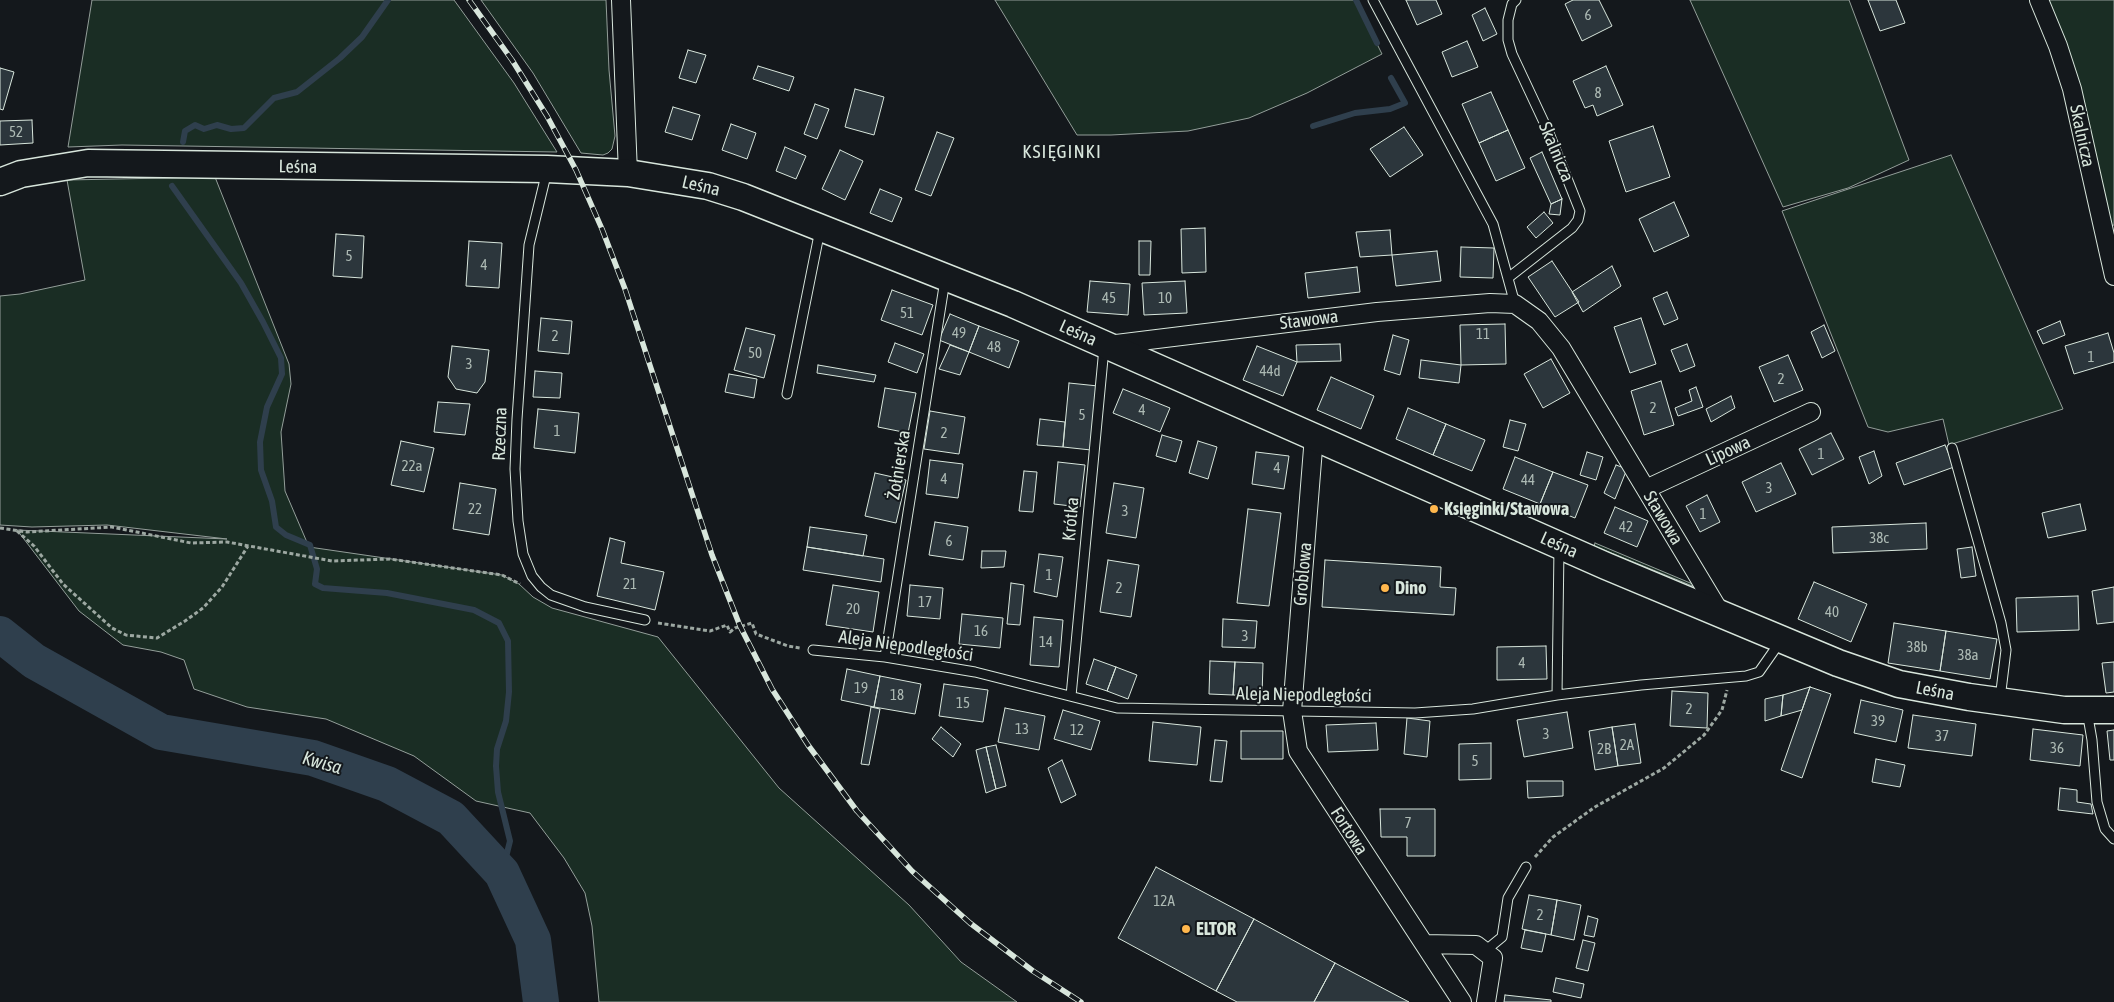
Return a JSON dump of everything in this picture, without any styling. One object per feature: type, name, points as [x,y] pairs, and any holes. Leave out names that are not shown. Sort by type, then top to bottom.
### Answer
[{"type":"main road","name":"Leśna","points":[[0,182],[21,174],[88,163],[547,169],[628,173],[708,186],[1013,304],[1559,545],[1838,663],[1899,684],[2000,702],[2087,711],[2114,710]]},
{"type":"street","points":[[621,0],[628,173]]},
{"type":"street","name":"Skalnicza","points":[[2039,0],[2058,46],[2072,88],[2114,276]]},
{"type":"street","name":"Stawowa","points":[[1104,345],[1377,312],[1496,302],[1514,304],[1539,321],[1562,348],[1721,614]]},
{"type":"street","name":"Lipowa","points":[[1646,489],[1811,412]]},
{"type":"street","name":"Groblowa","points":[[1292,711],[1314,436]]},
{"type":"street","name":"Fortowa","points":[[1292,711],[1298,751],[1462,1002]]},
{"type":"street","points":[[1424,944],[1476,944],[1493,958],[1486,1002]]},
{"type":"lane","points":[[1373,0],[1493,224],[1514,304]]},
{"type":"lane","name":"Skalnicza","points":[[1508,278],[1572,228],[1578,220],[1580,211],[1549,133],[1510,47],[1508,20],[1512,4],[1516,0]]},
{"type":"lane","name":"Rzeczna","points":[[547,169],[529,245],[515,469],[523,554],[528,570],[537,583],[551,595],[562,600],[645,620]]},
{"type":"lane","points":[[787,394],[820,228]]},
{"type":"lane","name":"Żołnierska","points":[[885,657],[946,278]]},
{"type":"lane","name":"Krótka","points":[[1071,696],[1104,345]]},
{"type":"lane","points":[[1952,448],[2006,650],[2000,702]]},
{"type":"lane","points":[[1557,695],[1559,545]]},
{"type":"lane","name":"Aleja Niepodległości","points":[[813,650],[885,657],[975,672],[1116,708],[1416,713],[1473,709],[1641,684],[1746,676],[1758,672],[1782,640]]},
{"type":"lane","points":[[2087,711],[2092,740],[2097,802],[2105,829],[2114,839]]},
{"type":"lane","points":[[1485,951],[1502,938],[1508,898],[1526,867]]},
{"type":"path","points":[[0,528],[27,532],[112,528],[191,543],[227,542],[332,560],[390,559],[502,575],[519,584],[537,583]]},
{"type":"path","points":[[17,530],[34,546],[63,584],[112,628],[126,636],[157,638],[185,622],[203,608],[222,587],[248,546]]},
{"type":"path","points":[[645,620],[710,632],[727,625],[730,632],[735,628],[752,623],[756,634],[788,646],[813,650]]},
{"type":"path","points":[[1526,867],[1553,837],[1595,807],[1664,768],[1704,735],[1722,710],[1731,678]]},
{"type":"green space","points":[[92,0],[454,0],[514,83],[557,152],[122,145],[68,147]]},
{"type":"green space","points":[[481,0],[606,0],[609,70],[615,136],[612,149],[608,153],[603,155],[581,153],[533,73]]},
{"type":"green space","points":[[995,0],[1355,0],[1382,54],[1307,93],[1249,118],[1188,131],[1077,135]]},
{"type":"green space","points":[[1690,0],[1849,0],[1909,160],[1848,188],[1783,207]]},
{"type":"green space","points":[[2047,0],[2114,0],[2114,225],[2110,226]]},
{"type":"green space","points":[[1951,155],[2063,409],[1949,445],[1943,419],[1888,432],[1868,427],[1782,211]]},
{"type":"green space","points":[[215,177],[289,364],[291,384],[281,432],[285,491],[309,547],[502,575],[519,584],[533,597],[552,608],[658,637],[779,788],[909,905],[961,962],[1017,1002],[599,1002],[592,926],[585,893],[564,858],[530,813],[476,801],[414,756],[326,719],[247,707],[194,689],[184,660],[161,652],[123,645],[79,611],[17,530],[227,539],[107,525],[32,527],[0,525],[0,296],[20,294],[85,280],[67,180]]},
{"type":"green space","points":[[1595,543],[1695,585],[1695,587],[1594,546]]},
{"type":"building","points":[[1406,0],[1436,0],[1442,14],[1417,25]]},
{"type":"building","points":[[1573,0],[1599,0],[1612,26],[1582,41],[1565,4]]},
{"type":"building","points":[[1868,0],[1896,0],[1905,23],[1880,31]]},
{"type":"building","points":[[1485,8],[1497,34],[1483,41],[1472,15]]},
{"type":"building","points":[[1467,41],[1478,67],[1452,77],[1442,52]]},
{"type":"building","points":[[688,50],[706,55],[696,83],[679,78]]},
{"type":"building","points":[[758,66],[794,77],[789,91],[753,79]]},
{"type":"building","points":[[1606,66],[1623,105],[1597,116],[1593,105],[1585,108],[1573,81]]},
{"type":"building","points":[[0,68],[14,72],[3,110],[0,109]]},
{"type":"building","points":[[855,89],[884,97],[874,135],[845,127]]},
{"type":"building","points":[[1491,92],[1508,130],[1479,143],[1462,104]]},
{"type":"building","points":[[815,104],[829,109],[817,139],[804,134]]},
{"type":"building","points":[[673,107],[700,115],[692,140],[665,132]]},
{"type":"building","points":[[32,120],[33,143],[0,145],[0,121]]},
{"type":"building","points":[[731,124],[756,133],[747,159],[722,150]]},
{"type":"building","points":[[1653,126],[1670,177],[1626,192],[1609,141]]},
{"type":"building","points":[[1404,127],[1423,155],[1390,177],[1370,149]]},
{"type":"building","points":[[1508,130],[1525,168],[1496,181],[1479,143]]},
{"type":"building","points":[[937,132],[954,138],[931,196],[915,190]]},
{"type":"building","points":[[785,147],[806,156],[796,179],[776,171]]},
{"type":"building","points":[[840,150],[863,161],[845,200],[822,189]]},
{"type":"building","points":[[1542,152],[1562,199],[1551,204],[1530,158]]},
{"type":"building","points":[[880,189],[902,198],[892,222],[870,213]]},
{"type":"building","points":[[1562,199],[1560,215],[1549,214],[1551,204]]},
{"type":"building","points":[[1674,202],[1689,236],[1654,252],[1639,219]]},
{"type":"building","points":[[1544,212],[1553,223],[1536,238],[1527,227]]},
{"type":"building","points":[[1205,228],[1206,272],[1182,273],[1181,229]]},
{"type":"building","points":[[1390,230],[1392,255],[1360,257],[1356,232]]},
{"type":"building","points":[[336,234],[364,236],[362,278],[333,276]]},
{"type":"building","points":[[469,241],[502,243],[499,288],[466,286]]},
{"type":"building","points":[[1139,241],[1151,241],[1150,275],[1139,275]]},
{"type":"building","points":[[1461,247],[1494,248],[1493,278],[1460,277]]},
{"type":"building","points":[[1437,251],[1441,281],[1396,286],[1392,255]]},
{"type":"building","points":[[1552,261],[1579,302],[1555,317],[1528,277]]},
{"type":"building","points":[[1612,266],[1621,286],[1583,312],[1572,292]]},
{"type":"building","points":[[1357,267],[1360,292],[1308,298],[1305,273]]},
{"type":"building","points":[[1090,281],[1130,284],[1128,315],[1087,312]]},
{"type":"building","points":[[1185,281],[1187,313],[1144,315],[1142,283]]},
{"type":"building","points":[[892,290],[933,305],[922,335],[881,320]]},
{"type":"building","points":[[1667,292],[1678,319],[1664,325],[1653,298]]},
{"type":"building","points":[[950,314],[979,326],[969,352],[939,340]]},
{"type":"building","points":[[541,318],[572,321],[569,354],[538,351]]},
{"type":"building","points":[[1641,318],[1656,364],[1630,373],[1614,327]]},
{"type":"building","points":[[2060,321],[2065,335],[2043,344],[2037,331]]},
{"type":"building","points":[[1505,324],[1506,364],[1461,365],[1460,325]]},
{"type":"building","points":[[1824,325],[1835,351],[1822,358],[1811,332]]},
{"type":"building","points":[[979,326],[1019,341],[1009,368],[969,352]]},
{"type":"building","points":[[746,328],[775,335],[764,378],[734,370]]},
{"type":"building","points":[[2108,333],[2114,353],[2114,362],[2074,374],[2065,346]]},
{"type":"building","points":[[1393,335],[1409,340],[1400,375],[1384,370]]},
{"type":"building","points":[[895,343],[924,354],[917,373],[888,362]]},
{"type":"building","points":[[1340,344],[1341,361],[1297,362],[1296,345]]},
{"type":"building","points":[[1687,344],[1695,366],[1680,372],[1671,350]]},
{"type":"building","points":[[950,345],[969,352],[960,375],[939,369]]},
{"type":"building","points":[[452,346],[489,350],[485,382],[477,393],[456,389],[448,377]]},
{"type":"building","points":[[1257,346],[1297,362],[1283,396],[1243,380]]},
{"type":"building","points":[[1788,355],[1803,390],[1774,402],[1759,367]]},
{"type":"building","points":[[1551,359],[1570,393],[1543,408],[1524,374]]},
{"type":"building","points":[[1421,360],[1461,365],[1459,383],[1419,378]]},
{"type":"building","points":[[818,365],[876,375],[874,382],[817,373]]},
{"type":"building","points":[[535,371],[562,373],[560,398],[533,397]]},
{"type":"building","points":[[729,374],[757,379],[754,398],[725,392]]},
{"type":"building","points":[[1331,377],[1374,396],[1361,429],[1317,410]]},
{"type":"building","points":[[1661,381],[1674,425],[1644,435],[1631,391]]},
{"type":"building","points":[[1069,383],[1098,386],[1091,450],[1063,447]]},
{"type":"building","points":[[1696,387],[1703,407],[1678,416],[1675,408],[1692,401],[1689,390]]},
{"type":"building","points":[[885,388],[916,393],[908,433],[878,427]]},
{"type":"building","points":[[1123,389],[1170,408],[1160,432],[1113,413]]},
{"type":"building","points":[[1731,396],[1735,408],[1711,422],[1706,409]]},
{"type":"building","points":[[438,402],[470,404],[465,435],[434,432]]},
{"type":"building","points":[[1408,408],[1446,424],[1433,455],[1396,439]]},
{"type":"building","points":[[538,409],[579,413],[575,453],[534,448]]},
{"type":"building","points":[[930,411],[965,417],[959,454],[924,449]]},
{"type":"building","points":[[1040,419],[1065,422],[1063,447],[1037,445]]},
{"type":"building","points":[[1510,420],[1526,424],[1518,451],[1503,447]]},
{"type":"building","points":[[1446,424],[1485,440],[1472,471],[1433,455]]},
{"type":"building","points":[[1831,433],[1844,459],[1812,475],[1799,449]]},
{"type":"building","points":[[1162,435],[1182,441],[1176,462],[1156,456]]},
{"type":"building","points":[[401,441],[434,448],[424,492],[391,485]]},
{"type":"building","points":[[1198,441],[1217,447],[1208,479],[1189,473]]},
{"type":"building","points":[[1945,445],[1954,467],[1904,485],[1896,463]]},
{"type":"building","points":[[1874,451],[1882,476],[1869,484],[1859,457]]},
{"type":"building","points":[[1256,452],[1289,456],[1284,489],[1252,484]]},
{"type":"building","points":[[1587,452],[1603,457],[1596,480],[1580,475]]},
{"type":"building","points":[[1515,457],[1553,472],[1540,504],[1503,489]]},
{"type":"building","points":[[930,460],[963,464],[958,498],[926,494]]},
{"type":"building","points":[[1058,462],[1085,465],[1080,507],[1054,504]]},
{"type":"building","points":[[1781,463],[1796,494],[1756,512],[1742,482]]},
{"type":"building","points":[[1616,465],[1627,469],[1615,499],[1604,493]]},
{"type":"building","points":[[1024,471],[1037,472],[1033,512],[1019,511]]},
{"type":"building","points":[[1553,472],[1588,485],[1575,518],[1540,504]]},
{"type":"building","points":[[875,473],[906,480],[896,523],[865,516]]},
{"type":"building","points":[[460,483],[496,489],[489,535],[453,529]]},
{"type":"building","points":[[1114,483],[1144,488],[1136,538],[1106,533]]},
{"type":"building","points":[[1707,495],[1720,522],[1700,532],[1686,506]]},
{"type":"building","points":[[2080,504],[2086,530],[2048,538],[2042,513]]},
{"type":"building","points":[[1615,507],[1648,521],[1637,547],[1604,533]]},
{"type":"building","points":[[1248,509],[1281,513],[1269,606],[1237,603]]},
{"type":"building","points":[[935,522],[968,527],[963,560],[929,555]]},
{"type":"building","points":[[1926,523],[1927,549],[1833,553],[1832,527]]},
{"type":"building","points":[[810,527],[867,535],[863,556],[807,547]]},
{"type":"building","points":[[610,538],[625,542],[621,563],[664,572],[655,610],[597,596]]},
{"type":"building","points":[[807,547],[884,559],[881,582],[803,570]]},
{"type":"building","points":[[1972,547],[1976,576],[1961,578],[1957,549]]},
{"type":"building","points":[[982,551],[1006,551],[1004,567],[981,568]]},
{"type":"building","points":[[1039,554],[1063,557],[1057,597],[1034,592]]},
{"type":"building","points":[[1108,560],[1139,565],[1131,617],[1100,612]]},
{"type":"building","name":"Dino","points":[[1325,560],[1441,567],[1440,587],[1456,588],[1454,615],[1322,607]]},
{"type":"building","points":[[1814,582],[1867,604],[1851,642],[1798,619]]},
{"type":"building","points":[[1011,583],[1024,585],[1020,625],[1007,624]]},
{"type":"building","points":[[833,585],[879,592],[873,632],[826,625]]},
{"type":"building","points":[[910,585],[943,588],[940,619],[907,616]]},
{"type":"building","points":[[2114,587],[2114,622],[2097,624],[2092,591]]},
{"type":"building","points":[[2078,596],[2079,630],[2017,632],[2016,598]]},
{"type":"building","points":[[962,614],[1003,618],[1000,648],[959,644]]},
{"type":"building","points":[[1034,617],[1063,620],[1059,667],[1030,665]]},
{"type":"building","points":[[1223,619],[1257,621],[1255,648],[1222,647]]},
{"type":"building","points":[[1894,623],[1946,631],[1940,671],[1888,663]]},
{"type":"building","points":[[1946,631],[1997,639],[1990,679],[1940,671]]},
{"type":"building","points":[[1546,646],[1547,679],[1497,680],[1497,647]]},
{"type":"building","points":[[1094,659],[1116,667],[1107,691],[1086,684]]},
{"type":"building","points":[[1210,661],[1235,662],[1233,695],[1209,694]]},
{"type":"building","points":[[1235,662],[1263,663],[1262,696],[1233,695]]},
{"type":"building","points":[[2114,662],[2114,692],[2106,693],[2102,663]]},
{"type":"building","points":[[1116,667],[1137,675],[1128,699],[1107,691]]},
{"type":"building","points":[[847,669],[880,676],[874,707],[841,700]]},
{"type":"building","points":[[880,676],[921,684],[915,714],[874,707]]},
{"type":"building","points":[[944,684],[988,690],[983,722],[939,716]]},
{"type":"building","points":[[1810,687],[1802,710],[1781,716],[1783,695]]},
{"type":"building","points":[[1810,687],[1831,694],[1802,778],[1781,770]]},
{"type":"building","points":[[1672,691],[1708,693],[1707,728],[1670,726]]},
{"type":"building","points":[[1783,695],[1781,716],[1765,721],[1765,699]]},
{"type":"building","points":[[1861,700],[1903,710],[1896,742],[1854,733]]},
{"type":"building","points":[[871,707],[880,709],[869,765],[861,764]]},
{"type":"building","points":[[1005,708],[1045,716],[1039,750],[998,742]]},
{"type":"building","points":[[1063,710],[1100,721],[1091,750],[1054,739]]},
{"type":"building","points":[[1567,712],[1573,748],[1524,757],[1517,720]]},
{"type":"building","points":[[1913,715],[1976,724],[1972,756],[1908,748]]},
{"type":"building","points":[[1407,718],[1430,721],[1427,757],[1404,754]]},
{"type":"building","points":[[1153,722],[1201,727],[1197,765],[1149,761]]},
{"type":"building","points":[[1376,723],[1378,750],[1328,752],[1326,725]]},
{"type":"building","points":[[1635,724],[1641,763],[1618,766],[1612,727]]},
{"type":"building","points":[[941,727],[961,744],[953,757],[932,739]]},
{"type":"building","points":[[1612,727],[1618,766],[1595,770],[1589,731]]},
{"type":"building","points":[[2033,729],[2083,735],[2080,766],[2030,760]]},
{"type":"building","points":[[2114,730],[2114,760],[2110,760],[2107,731]]},
{"type":"building","points":[[1241,731],[1283,731],[1283,759],[1241,759]]},
{"type":"building","points":[[1215,740],[1227,741],[1222,782],[1210,781]]},
{"type":"building","points":[[1491,743],[1491,779],[1459,780],[1459,744]]},
{"type":"building","points":[[996,745],[1006,786],[996,789],[986,747]]},
{"type":"building","points":[[986,747],[996,789],[986,793],[976,750]]},
{"type":"building","points":[[1876,759],[1905,765],[1900,787],[1872,782]]},
{"type":"building","points":[[1062,760],[1076,795],[1061,803],[1048,768]]},
{"type":"building","points":[[1527,781],[1563,781],[1563,796],[1528,798]]},
{"type":"building","points":[[2060,788],[2077,790],[2077,802],[2091,804],[2093,814],[2058,810]]},
{"type":"building","points":[[1380,809],[1435,809],[1435,856],[1407,856],[1407,837],[1381,837]]},
{"type":"building","name":"ELTOR","points":[[1156,867],[1254,919],[1216,991],[1118,938]]},
{"type":"building","points":[[1529,895],[1557,900],[1551,935],[1522,929]]},
{"type":"building","points":[[1557,900],[1581,905],[1574,940],[1551,935]]},
{"type":"building","points":[[1588,916],[1598,919],[1594,937],[1584,935]]},
{"type":"building","points":[[1254,919],[1335,963],[1314,1002],[1237,1002],[1216,991]]},
{"type":"building","points":[[1525,930],[1546,934],[1542,952],[1521,948]]},
{"type":"building","points":[[1583,940],[1595,943],[1588,971],[1576,968]]},
{"type":"building","points":[[1335,963],[1409,1002],[1314,1002]]},
{"type":"building","points":[[1556,978],[1584,984],[1581,998],[1553,992]]},
{"type":"building","points":[[1505,995],[1551,1000],[1551,1002],[1504,1002]]},
{"type":"waterway","points":[[183,142],[185,131],[195,125],[204,129],[217,125],[231,129],[244,128],[274,98],[297,92],[340,58],[362,37],[388,0]]},
{"type":"waterway","points":[[1356,0],[1377,43]]},
{"type":"waterway","points":[[1313,126],[1355,113],[1390,109],[1405,103],[1391,78]]},
{"type":"waterway","points":[[172,186],[241,283],[281,358],[282,374],[267,407],[260,442],[261,470],[272,501],[276,527],[286,535],[310,545],[317,569],[315,584],[323,588],[387,593],[474,610],[499,623],[508,641],[509,692],[506,721],[497,749],[496,766],[498,792],[510,841],[502,873]]},
{"type":"waterway","name":"Kwisa","points":[[0,634],[34,661],[161,732],[313,758],[387,784],[451,818],[502,873],[533,940],[541,1002]]},
{"type":"railway","points":[[469,0],[512,60],[547,116],[576,170],[602,229],[625,289],[712,555],[740,626],[772,689],[808,745],[857,811],[912,871],[970,923],[1033,971],[1081,1002]]},
{"type":"place","name":"Księginki/Stawowa","points":[[1434,509]]},
{"type":"place","name":"Dino","points":[[1385,588]]},
{"type":"place","name":"ELTOR","points":[[1186,929]]},
{"type":"district","name":"KSIĘGINKI","points":[[1062,152]]}]
